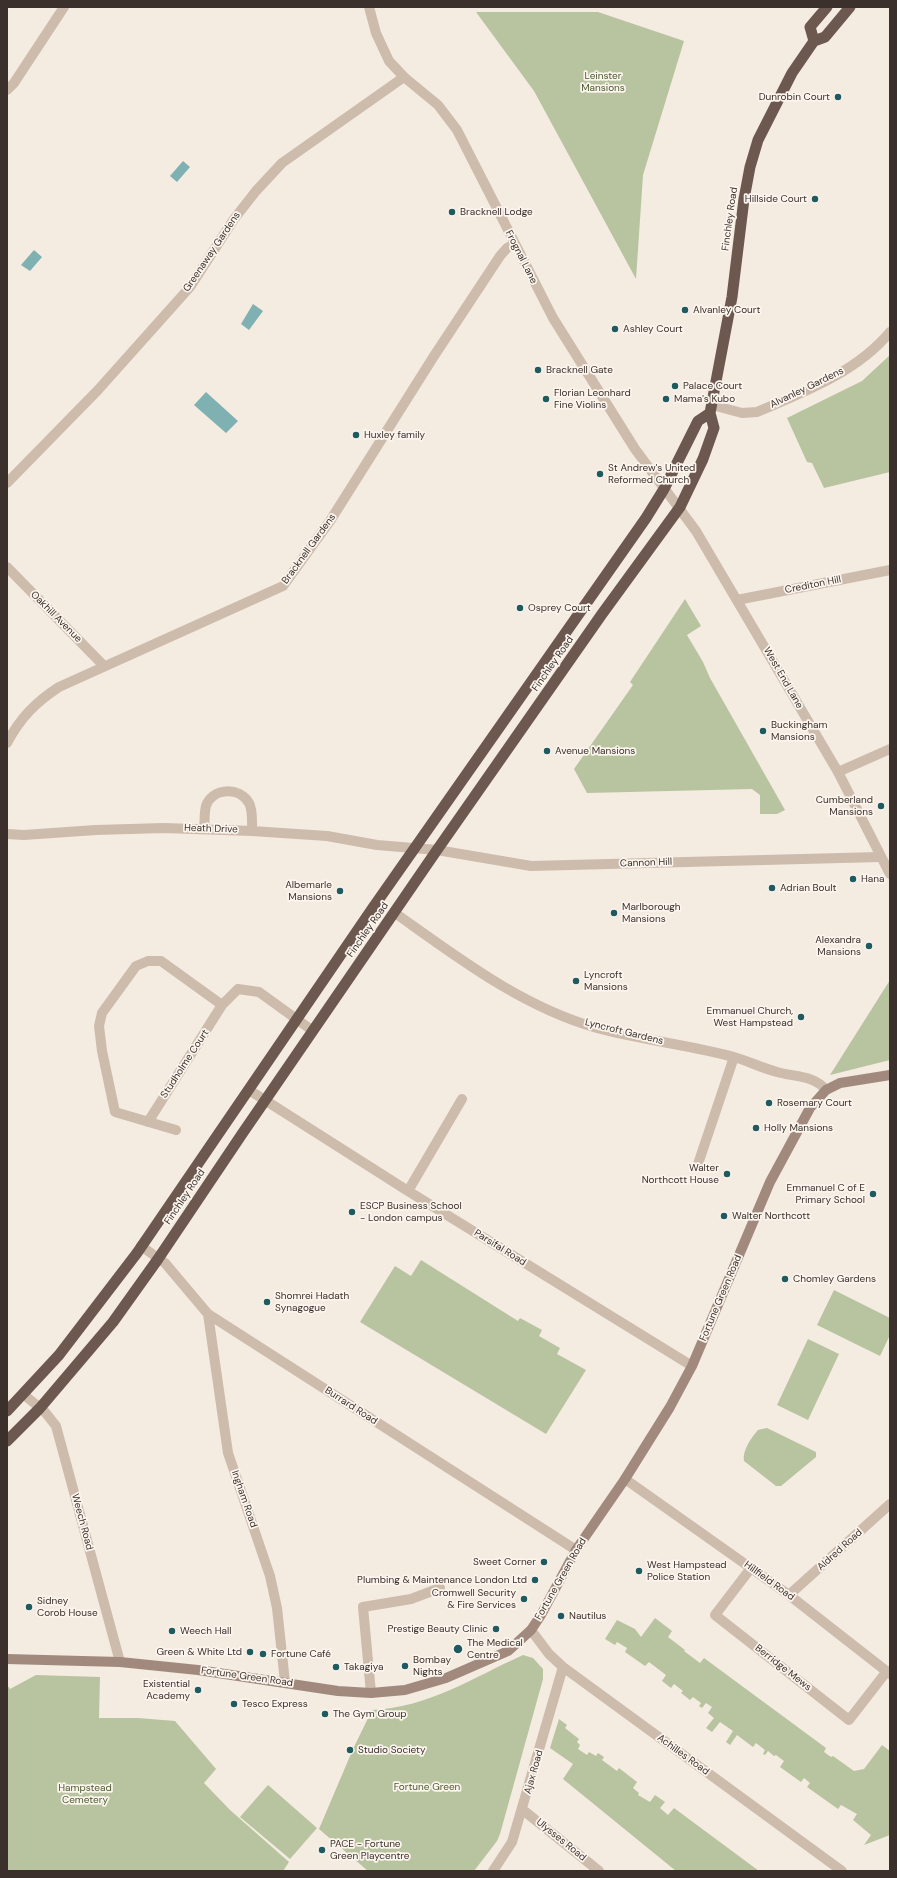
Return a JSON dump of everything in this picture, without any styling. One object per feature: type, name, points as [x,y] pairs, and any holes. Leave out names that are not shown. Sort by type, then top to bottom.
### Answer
[{"type":"highway","points":[[814,41],[810,27],[827,7]]},
{"type":"highway","name":"Finchley Road","points":[[7,1441],[40,1408],[113,1322],[158,1259],[265,1100],[437,850],[602,614],[680,507],[703,459],[714,428],[711,409],[732,297],[750,167],[758,140],[776,101],[792,73],[814,41],[825,37],[850,7]]},
{"type":"highway","name":"Finchley Road","points":[[7,1411],[64,1349],[141,1246],[415,849],[633,537],[664,489],[698,421],[711,409]]},
{"type":"main road","name":"Fortune Green Road","points":[[7,1659],[120,1662],[371,1694],[405,1690],[446,1678],[508,1651],[531,1630],[541,1615],[576,1550],[625,1479],[670,1407],[692,1366],[770,1182],[810,1108],[826,1090],[840,1083],[890,1074]]},
{"type":"street","points":[[7,90],[18,77],[64,7]]},
{"type":"street","name":"Frognal Lane","points":[[369,7],[376,33],[389,61],[404,78],[438,105],[457,130],[553,318],[635,450],[664,489]]},
{"type":"street","name":"Greenaway Gardens","points":[[7,483],[98,390],[190,287],[234,219],[256,191],[282,163],[404,78]]},
{"type":"street","name":"Bracknell Gardens","points":[[7,743],[28,711],[39,700],[59,686],[283,586],[330,521],[434,356],[500,256],[507,248],[514,244]]},
{"type":"street","name":"Alvanley Gardens","points":[[711,409],[742,413],[757,412],[842,372],[878,347],[890,332]]},
{"type":"street","name":"West End Lane","points":[[664,489],[680,507],[696,531],[838,772],[890,874]]},
{"type":"street","name":"Oakhill Avenue","points":[[7,567],[104,666]]},
{"type":"street","name":"Crediton Hill","points":[[737,600],[890,570]]},
{"type":"street","points":[[838,772],[890,749]]},
{"type":"street","points":[[204,828],[206,807],[210,799],[216,794],[226,790],[235,792],[245,798],[249,803],[252,831]]},
{"type":"street","name":"Heath Drive","points":[[7,834],[24,835],[96,830],[204,828],[327,836],[377,845],[415,849]]},
{"type":"street","name":"Cannon Hill","points":[[415,849],[437,850],[531,866],[880,857]]},
{"type":"street","name":"Lyncroft Gardens","points":[[395,913],[496,982],[552,1011],[597,1028],[734,1057],[777,1072],[809,1078],[820,1082],[826,1090]]},
{"type":"street","points":[[176,1130],[115,1112],[102,1051],[99,1026],[102,1013],[136,966],[148,961],[161,961],[222,1006]]},
{"type":"street","name":"Studholme Court","points":[[148,1122],[222,1006],[238,989],[259,992],[313,1032]]},
{"type":"street","points":[[697,1167],[734,1057]]},
{"type":"street","name":"Parsifal Road","points":[[250,1090],[408,1191],[692,1366]]},
{"type":"street","points":[[408,1191],[462,1100]]},
{"type":"street","name":"Burrard Road","points":[[141,1246],[165,1263],[208,1314],[576,1550]]},
{"type":"street","name":"Ingham Road","points":[[208,1314],[228,1453],[270,1576],[277,1608],[285,1682]]},
{"type":"street","name":"Weech Road","points":[[23,1394],[40,1408],[56,1426],[120,1662]]},
{"type":"street","name":"Hillfield Road","points":[[625,1479],[789,1595],[888,1672]]},
{"type":"street","name":"Aldred Road","points":[[789,1595],[890,1504]]},
{"type":"street","name":"Berridge Mews","points":[[751,1568],[714,1615],[849,1720],[888,1672]]},
{"type":"street","points":[[371,1694],[363,1607],[411,1599],[440,1588]]},
{"type":"street","name":"Achilles Road","points":[[531,1630],[549,1654],[563,1667],[842,1871]]},
{"type":"street","name":"Ajax Road","points":[[493,1871],[512,1842],[523,1810],[563,1667]]},
{"type":"street","name":"Ulysses Road","points":[[523,1810],[599,1871]]},
{"type":"green space","name":"Leinster Mansions","points":[[476,12],[598,12],[684,41],[643,175],[636,279],[534,91]]},
{"type":"green space","points":[[890,355],[890,472],[824,488],[812,463],[807,462],[787,418],[862,381]]},
{"type":"green space","points":[[685,599],[701,626],[687,635],[785,810],[777,814],[760,814],[760,795],[752,789],[587,793],[574,769],[633,685],[630,682]]},
{"type":"green space","points":[[890,980],[890,1060],[830,1075]]},
{"type":"green space","points":[[421,1260],[518,1321],[520,1318],[542,1330],[539,1336],[560,1348],[557,1354],[586,1370],[546,1434],[360,1322],[395,1266],[411,1276]]},
{"type":"green space","points":[[834,1290],[890,1318],[890,1335],[880,1356],[817,1325]]},
{"type":"green space","points":[[808,1339],[839,1354],[808,1420],[777,1405]]},
{"type":"green space","points":[[767,1428],[816,1452],[816,1457],[781,1486],[776,1486],[744,1461],[744,1453],[753,1437],[758,1430]]},
{"type":"green space","points":[[655,1618],[672,1631],[668,1637],[685,1650],[684,1651],[700,1663],[704,1658],[826,1748],[824,1752],[831,1757],[833,1756],[854,1771],[864,1769],[882,1745],[890,1751],[890,1835],[864,1845],[871,1835],[853,1820],[857,1814],[841,1805],[838,1809],[807,1787],[810,1783],[804,1778],[801,1782],[780,1767],[784,1761],[776,1755],[774,1756],[768,1751],[765,1755],[763,1754],[765,1750],[756,1743],[753,1747],[737,1735],[730,1745],[726,1742],[733,1731],[720,1722],[712,1732],[706,1728],[714,1718],[708,1713],[712,1707],[706,1703],[702,1708],[699,1706],[701,1703],[693,1697],[690,1700],[681,1693],[683,1691],[674,1684],[671,1688],[662,1681],[666,1675],[649,1662],[645,1666],[625,1652],[627,1648],[617,1642],[615,1645],[605,1639],[617,1620],[635,1629],[641,1637]]},
{"type":"green space","name":"Fortune Green","points":[[523,1655],[533,1658],[543,1669],[543,1679],[500,1834],[497,1841],[474,1871],[368,1871],[319,1829],[353,1749],[372,1710],[393,1708],[432,1697],[468,1682]]},
{"type":"green space","name":"Hampstead Cemetery","points":[[36,1675],[100,1677],[99,1718],[138,1718],[175,1721],[216,1769],[204,1783],[230,1810],[289,1862],[283,1871],[7,1871],[7,1685],[10,1689]]},
{"type":"green space","points":[[559,1719],[567,1725],[565,1728],[579,1739],[577,1742],[580,1745],[578,1749],[587,1755],[589,1752],[596,1756],[598,1753],[604,1757],[602,1760],[617,1771],[619,1768],[637,1782],[633,1788],[639,1793],[638,1795],[650,1802],[655,1795],[665,1802],[660,1808],[668,1815],[674,1808],[759,1871],[676,1871],[563,1779],[573,1764],[550,1748]]},
{"type":"green space","points":[[268,1785],[317,1828],[290,1859],[240,1817]]},
{"type":"water","points":[[183,161],[190,167],[177,182],[170,176]]},
{"type":"water","points":[[34,250],[42,257],[30,271],[21,265]]},
{"type":"water","points":[[253,304],[263,311],[249,330],[241,324]]},
{"type":"water","points":[[206,392],[238,421],[226,433],[194,405]]},
{"type":"place","name":"Dunrobin Court","points":[[838,97]]},
{"type":"place","name":"Hillside Court","points":[[815,199]]},
{"type":"place","name":"Bracknell Lodge","points":[[452,212]]},
{"type":"place","name":"Alvanley Court","points":[[685,310]]},
{"type":"place","name":"Ashley Court","points":[[615,329]]},
{"type":"place","name":"Bracknell Gate","points":[[538,370]]},
{"type":"place","name":"Palace Court","points":[[675,386]]},
{"type":"place","name":"Florian Leonhard Fine Violins","points":[[546,399]]},
{"type":"place","name":"Mama's Kubo","points":[[666,399]]},
{"type":"place","name":"Huxley family","points":[[356,435]]},
{"type":"place","name":"St Andrew's United Reformed Church","points":[[600,474]]},
{"type":"place","name":"Osprey Court","points":[[520,608]]},
{"type":"place","name":"Buckingham Mansions","points":[[763,731]]},
{"type":"place","name":"Avenue Mansions","points":[[547,751]]},
{"type":"place","name":"Cumberland Mansions","points":[[881,806]]},
{"type":"place","name":"Hana","points":[[853,879]]},
{"type":"place","name":"Adrian Boult","points":[[772,888]]},
{"type":"place","name":"Albemarle Mansions","points":[[340,891]]},
{"type":"place","name":"Marlborough Mansions","points":[[614,913]]},
{"type":"place","name":"Alexandra Mansions","points":[[869,946]]},
{"type":"place","name":"Lyncroft Mansions","points":[[576,981]]},
{"type":"place","name":"Emmanuel Church, West Hampstead","points":[[801,1017]]},
{"type":"place","name":"Rosemary Court","points":[[769,1103]]},
{"type":"place","name":"Holly Mansions","points":[[756,1128]]},
{"type":"place","name":"Walter Northcott House","points":[[727,1174]]},
{"type":"place","name":"Emmanuel C of E Primary School","points":[[873,1194]]},
{"type":"place","name":"ESCP Business School - London campus","points":[[352,1212]]},
{"type":"place","name":"Walter Northcott","points":[[724,1216]]},
{"type":"place","name":"Chomley Gardens","points":[[785,1279]]},
{"type":"place","name":"Shomrei Hadath Synagogue","points":[[267,1302]]},
{"type":"place","name":"Sweet Corner","points":[[544,1562]]},
{"type":"place","name":"West Hampstead Police Station","points":[[639,1571]]},
{"type":"place","name":"Plumbing & Maintenance London Ltd","points":[[535,1580]]},
{"type":"place","name":"Cromwell Security & Fire Services","points":[[524,1599]]},
{"type":"place","name":"Sidney Corob House","points":[[29,1607]]},
{"type":"place","name":"Nautilus","points":[[561,1616]]},
{"type":"place","name":"Prestige Beauty Clinic","points":[[496,1629]]},
{"type":"place","name":"Weech Hall","points":[[172,1631]]},
{"type":"place","name":"The Medical Centre","points":[[458,1649]]},
{"type":"place","name":"Green & White Ltd","points":[[250,1652]]},
{"type":"place","name":"Fortune Café","points":[[263,1654]]},
{"type":"place","name":"Bombay Nights","points":[[405,1666]]},
{"type":"place","name":"Takagiya","points":[[336,1667]]},
{"type":"place","name":"Existential Academy","points":[[198,1690]]},
{"type":"place","name":"Tesco Express","points":[[234,1704]]},
{"type":"place","name":"The Gym Group","points":[[325,1714]]},
{"type":"place","name":"Studio Society","points":[[350,1750]]},
{"type":"place","name":"PACE - Fortune Green Playcentre","points":[[322,1850]]}]
